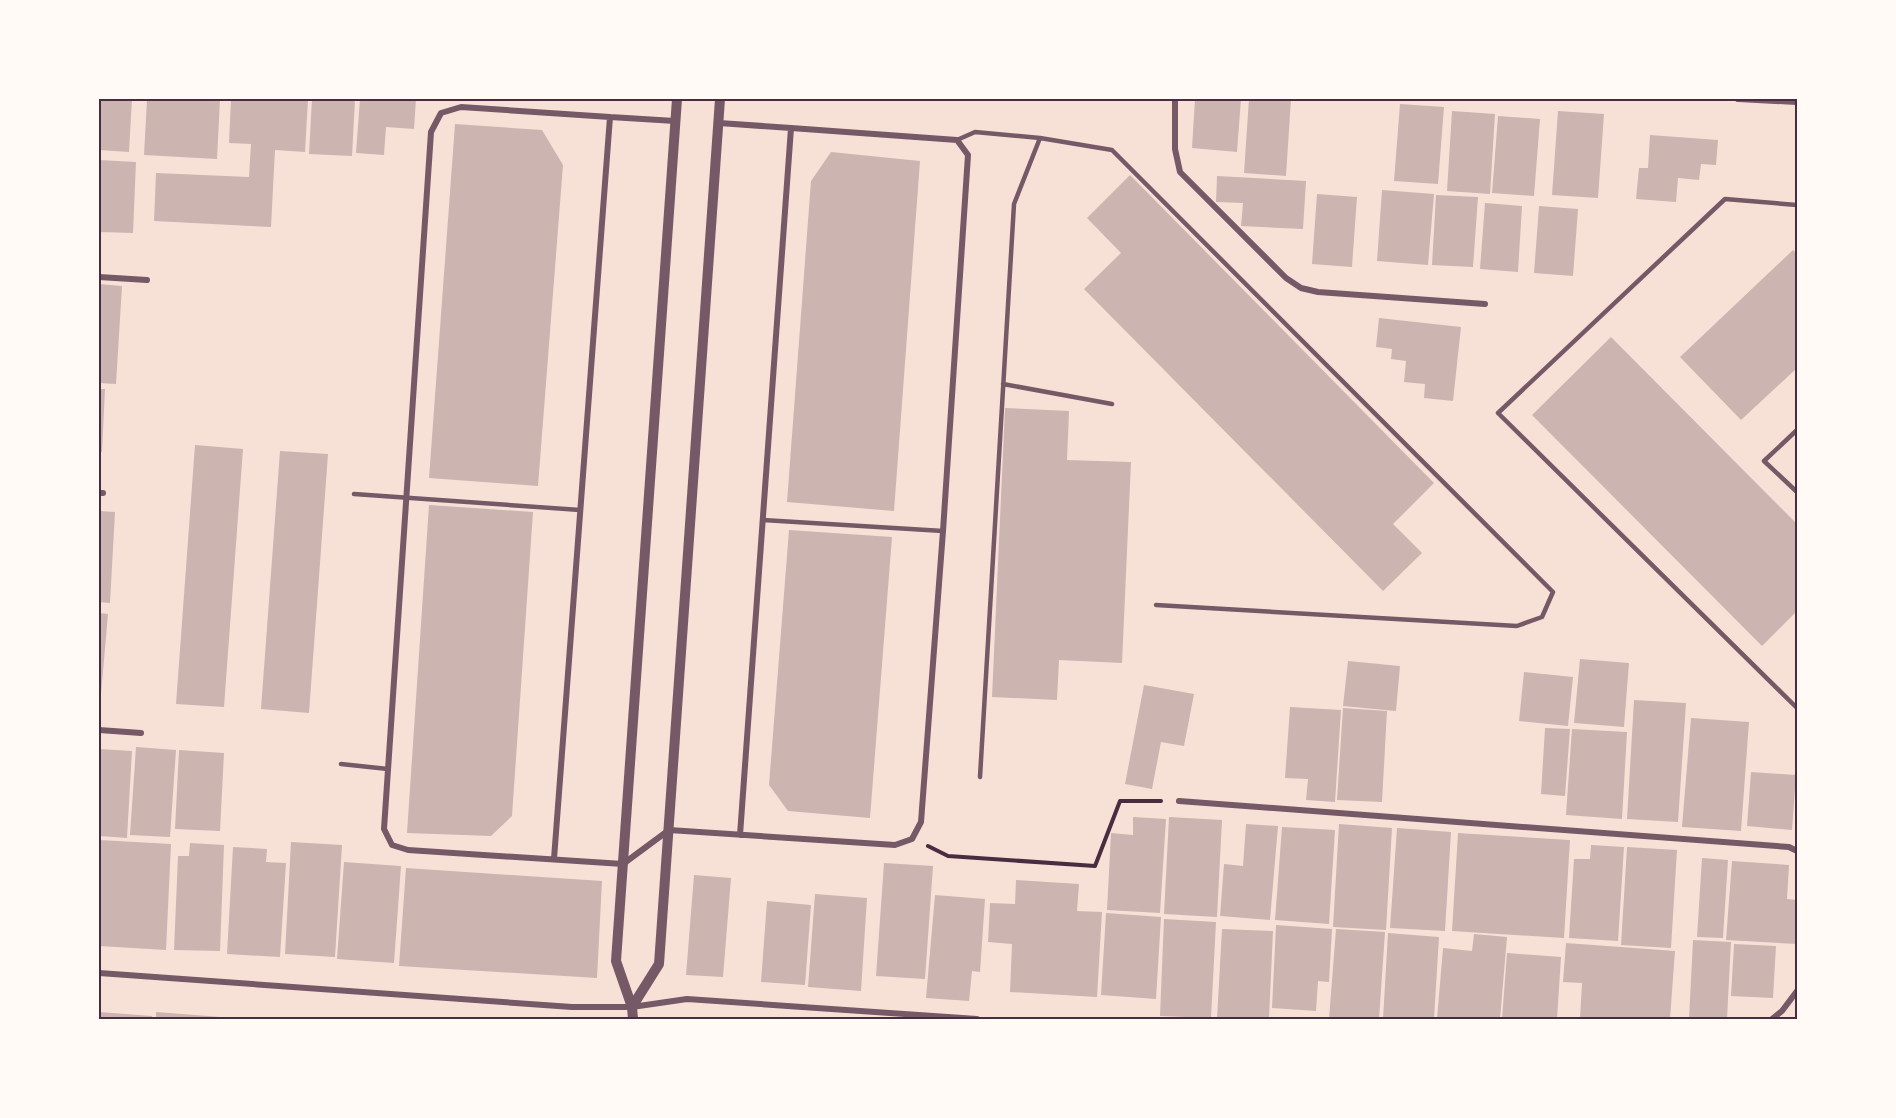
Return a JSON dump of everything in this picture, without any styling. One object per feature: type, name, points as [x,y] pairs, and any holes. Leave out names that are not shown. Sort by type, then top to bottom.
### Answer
[{"type":"street","points":[[633,1019],[632,1007],[616,962],[677,99]]},
{"type":"street","points":[[632,1007],[659,964],[720,99]]},
{"type":"street","points":[[1175,99],[1175,149],[1180,172],[1286,278],[1301,288],[1318,292],[1485,304]]},
{"type":"street","points":[[1738,99],[1797,102]]},
{"type":"street","points":[[675,121],[461,107],[441,113],[431,132],[384,829],[392,845],[408,850],[623,864],[669,830],[895,845],[912,839],[921,822],[968,155],[957,140],[718,123]]},
{"type":"street","points":[[555,859],[610,117]]},
{"type":"street","points":[[740,835],[791,129]]},
{"type":"street","points":[[99,277],[147,280]]},
{"type":"street","points":[[99,730],[141,733]]},
{"type":"street","points":[[1179,801],[1789,847],[1797,851]]},
{"type":"street","points":[[99,973],[572,1007],[632,1007],[687,999],[977,1019]]},
{"type":"street","points":[[1772,1019],[1782,1011],[1797,991]]},
{"type":"lane","points":[[957,140],[975,132],[1040,138],[1112,150],[1552,592],[1542,616],[1517,626],[1156,605]]},
{"type":"lane","points":[[980,777],[1014,204],[1040,138]]},
{"type":"lane","points":[[1797,204],[1725,200],[1498,413],[1797,708]]},
{"type":"lane","points":[[1003,384],[1112,404]]},
{"type":"lane","points":[[1797,430],[1764,462],[1797,492]]},
{"type":"lane","points":[[354,494],[580,510]]},
{"type":"lane","points":[[763,520],[943,531]]},
{"type":"lane","points":[[341,764],[388,769]]},
{"type":"path","points":[[912,839],[948,856],[1095,866],[1120,801],[1179,801]]},
{"type":"building","points":[[99,99],[132,99],[129,152],[99,150]]},
{"type":"building","points":[[147,99],[220,99],[217,159],[144,155]]},
{"type":"building","points":[[231,99],[308,99],[305,152],[275,150],[271,227],[154,221],[156,173],[249,177],[251,144],[229,143]]},
{"type":"building","points":[[312,99],[355,99],[352,156],[309,154]]},
{"type":"building","points":[[360,99],[416,99],[414,129],[386,127],[384,155],[356,153]]},
{"type":"building","points":[[1195,99],[1241,99],[1237,152],[1192,148]]},
{"type":"building","points":[[1249,99],[1291,99],[1286,176],[1244,173]]},
{"type":"building","points":[[1400,104],[1444,107],[1438,184],[1394,181]]},
{"type":"building","points":[[1452,111],[1495,114],[1490,194],[1447,191]]},
{"type":"building","points":[[1558,111],[1604,114],[1598,198],[1552,195]]},
{"type":"building","points":[[1498,116],[1540,119],[1534,196],[1492,193]]},
{"type":"building","points":[[455,124],[542,130],[563,165],[538,486],[429,478]]},
{"type":"building","points":[[1650,135],[1718,140],[1716,165],[1701,164],[1699,180],[1678,178],[1676,202],[1636,199],[1639,168],[1648,168]]},
{"type":"building","points":[[831,152],[920,161],[894,511],[787,502],[811,181]]},
{"type":"building","points":[[99,160],[136,162],[133,233],[99,232]]},
{"type":"building","points":[[1130,175],[1434,483],[1393,524],[1422,553],[1383,591],[1084,289],[1121,253],[1087,218]]},
{"type":"building","points":[[1217,176],[1306,181],[1303,229],[1241,226],[1243,203],[1216,202]]},
{"type":"building","points":[[1382,190],[1434,194],[1428,265],[1377,261]]},
{"type":"building","points":[[1317,194],[1357,197],[1352,267],[1312,264]]},
{"type":"building","points":[[1436,195],[1478,197],[1473,267],[1432,265]]},
{"type":"building","points":[[1485,203],[1522,206],[1518,272],[1480,269]]},
{"type":"building","points":[[1539,206],[1578,209],[1573,276],[1534,273]]},
{"type":"building","points":[[1793,250],[1797,254],[1797,368],[1741,420],[1680,357]]},
{"type":"building","points":[[99,284],[122,286],[116,384],[99,383]]},
{"type":"building","points":[[1379,318],[1461,327],[1453,401],[1424,398],[1425,384],[1404,382],[1406,361],[1391,359],[1392,349],[1376,347]]},
{"type":"building","points":[[1611,337],[1797,524],[1797,611],[1762,646],[1532,415]]},
{"type":"building","points":[[99,389],[105,389],[102,452],[99,452]]},
{"type":"building","points":[[1005,408],[1069,411],[1067,460],[1131,462],[1122,663],[1059,660],[1057,700],[992,697]]},
{"type":"building","points":[[195,445],[243,449],[224,707],[176,704]]},
{"type":"building","points":[[280,451],[328,454],[309,713],[261,709]]},
{"type":"building","points":[[429,505],[533,512],[512,816],[491,836],[407,833]]},
{"type":"building","points":[[99,511],[115,512],[110,603],[99,602]]},
{"type":"building","points":[[789,530],[892,537],[870,818],[788,811],[769,785]]},
{"type":"building","points":[[99,613],[108,614],[101,694],[99,694]]},
{"type":"building","points":[[1580,659],[1629,663],[1624,727],[1574,723]]},
{"type":"building","points":[[1348,661],[1400,666],[1396,711],[1343,706]]},
{"type":"building","points":[[1524,672],[1573,677],[1568,726],[1519,721]]},
{"type":"building","points":[[1144,685],[1194,694],[1184,746],[1161,742],[1152,789],[1125,784]]},
{"type":"building","points":[[1634,700],[1686,703],[1678,822],[1627,819]]},
{"type":"building","points":[[1290,707],[1341,710],[1335,802],[1306,800],[1308,779],[1285,778]]},
{"type":"building","points":[[1343,708],[1387,711],[1382,802],[1337,800]]},
{"type":"building","points":[[1691,718],[1749,722],[1741,831],[1682,827]]},
{"type":"building","points":[[1545,728],[1570,729],[1565,796],[1541,794]]},
{"type":"building","points":[[1572,729],[1627,732],[1622,819],[1566,815]]},
{"type":"building","points":[[136,747],[176,750],[170,837],[130,835]]},
{"type":"building","points":[[99,749],[132,751],[127,838],[99,836]]},
{"type":"building","points":[[179,750],[224,753],[220,831],[175,829]]},
{"type":"building","points":[[1751,772],[1796,775],[1792,830],[1747,826]]},
{"type":"building","points":[[1133,817],[1166,819],[1160,913],[1107,910],[1111,833],[1133,835]]},
{"type":"building","points":[[1169,817],[1222,820],[1217,917],[1164,914]]},
{"type":"building","points":[[1246,824],[1278,826],[1270,920],[1220,916],[1224,864],[1243,866]]},
{"type":"building","points":[[1339,824],[1392,828],[1386,930],[1333,927]]},
{"type":"building","points":[[1282,827],[1335,830],[1329,924],[1275,920]]},
{"type":"building","points":[[1397,828],[1451,832],[1445,931],[1390,928]]},
{"type":"building","points":[[1458,833],[1570,840],[1564,938],[1452,931]]},
{"type":"building","points":[[99,840],[171,844],[166,950],[99,946]]},
{"type":"building","points":[[291,842],[342,845],[335,957],[285,954]]},
{"type":"building","points":[[190,843],[224,845],[220,951],[174,950],[178,856],[189,856]]},
{"type":"building","points":[[1591,845],[1624,847],[1618,941],[1569,938],[1574,859],[1590,859]]},
{"type":"building","points":[[233,847],[267,849],[266,862],[286,863],[280,957],[227,954]]},
{"type":"building","points":[[1627,847],[1677,850],[1671,948],[1621,945]]},
{"type":"building","points":[[1702,858],[1728,860],[1723,938],[1697,937]]},
{"type":"building","points":[[1732,861],[1789,865],[1787,899],[1797,900],[1797,944],[1726,940]]},
{"type":"building","points":[[344,862],[401,866],[394,963],[337,959]]},
{"type":"building","points":[[884,863],[933,866],[925,979],[876,976]]},
{"type":"building","points":[[406,868],[602,881],[597,978],[399,966]]},
{"type":"building","points":[[694,875],[731,878],[723,977],[686,975]]},
{"type":"building","points":[[1016,880],[1079,884],[1077,911],[1102,912],[1097,997],[1010,992],[1012,944],[988,942],[990,903],[1015,904]]},
{"type":"building","points":[[815,894],[867,898],[861,991],[808,987]]},
{"type":"building","points":[[935,895],[985,899],[980,972],[972,971],[969,1001],[926,998]]},
{"type":"building","points":[[767,901],[811,905],[805,985],[761,982]]},
{"type":"building","points":[[1106,913],[1161,917],[1156,999],[1101,995]]},
{"type":"building","points":[[1164,919],[1216,922],[1211,1018],[1160,1016]]},
{"type":"building","points":[[1276,925],[1332,929],[1329,982],[1318,981],[1316,1011],[1272,1008]]},
{"type":"building","points":[[1222,929],[1273,931],[1269,1019],[1217,1019]]},
{"type":"building","points":[[1336,929],[1385,932],[1379,1019],[1329,1019]]},
{"type":"building","points":[[1388,933],[1439,937],[1434,1019],[1383,1019]]},
{"type":"building","points":[[1474,934],[1507,937],[1500,1019],[1437,1019],[1443,948],[1472,951]]},
{"type":"building","points":[[1693,940],[1731,942],[1727,1019],[1689,1019]]},
{"type":"building","points":[[1566,943],[1675,951],[1670,1019],[1580,1019],[1582,983],[1563,982]]},
{"type":"building","points":[[1734,944],[1776,946],[1773,998],[1731,996]]},
{"type":"building","points":[[1507,953],[1561,957],[1557,1019],[1502,1019]]},
{"type":"building","points":[[99,1012],[152,1016],[152,1019],[99,1019]]},
{"type":"building","points":[[156,1012],[221,1017],[221,1019],[156,1019]]}]
